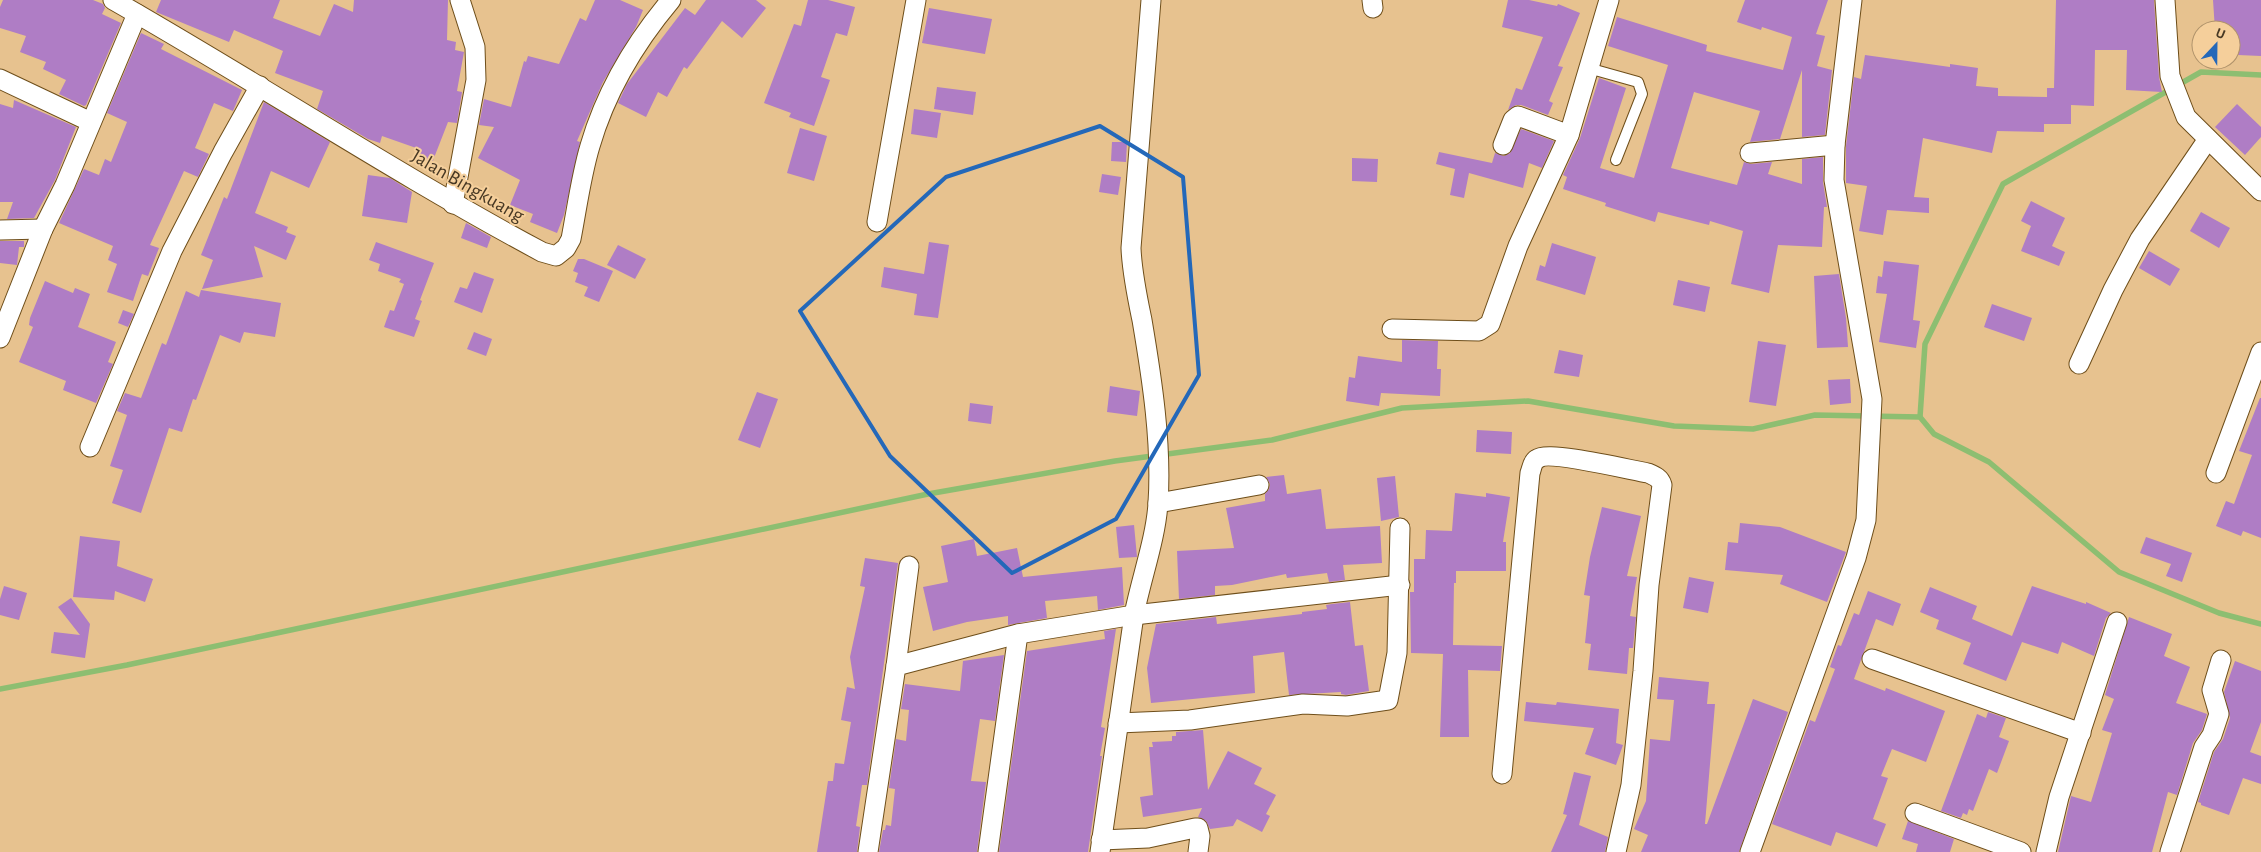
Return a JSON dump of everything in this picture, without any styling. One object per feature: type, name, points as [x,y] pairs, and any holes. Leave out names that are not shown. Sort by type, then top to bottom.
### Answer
[{"type":"street","name":"Jalan Bingkuang","points":[[113,0],[260,86],[453,204],[549,256],[556,256],[566,248],[571,239],[590,146],[610,93],[634,48],[671,0]]},
{"type":"street","points":[[453,204],[476,80],[475,48],[460,0]]},
{"type":"street","points":[[877,222],[916,0]]},
{"type":"street","points":[[1151,0],[1131,248],[1134,285],[1142,319],[1154,406],[1159,494],[1156,526],[1140,583],[1134,615],[1100,846],[1198,828],[1200,833],[1198,852]]},
{"type":"street","points":[[1392,329],[1479,331],[1488,327],[1518,246],[1569,135],[1610,0]]},
{"type":"street","points":[[1750,852],[1856,558],[1866,520],[1872,399],[1865,347],[1834,180],[1835,145],[1852,0]]},
{"type":"street","points":[[2165,0],[2170,76],[2186,117],[2261,192]]},
{"type":"street","points":[[0,338],[43,229],[65,185],[138,14]]},
{"type":"street","points":[[0,79],[91,122]]},
{"type":"street","points":[[90,447],[172,251],[223,152],[260,86]]},
{"type":"street","points":[[1503,145],[1513,120],[1518,116],[1569,135]]},
{"type":"street","points":[[2079,364],[2113,290],[2140,239],[2208,138]]},
{"type":"street","points":[[1750,153],[1835,145]]},
{"type":"street","points":[[0,230],[43,229]]},
{"type":"street","points":[[2216,473],[2261,352]]},
{"type":"street","points":[[1502,774],[1530,473],[1533,463],[1540,458],[1560,457],[1648,473],[1656,477],[1662,484],[1648,585],[1644,671],[1631,785],[1616,852]]},
{"type":"street","points":[[1159,494],[1259,485]]},
{"type":"street","points":[[1118,724],[1190,720],[1303,704],[1347,706],[1388,700],[1397,653],[1400,528]]},
{"type":"street","points":[[868,852],[909,566]]},
{"type":"street","points":[[896,666],[1018,634],[1134,615],[1400,585]]},
{"type":"street","points":[[2046,852],[2058,797],[2081,733],[2116,622]]},
{"type":"street","points":[[988,852],[1018,634]]},
{"type":"street","points":[[1872,659],[2081,733]]},
{"type":"street","points":[[2170,852],[2204,747],[2212,735],[2219,714],[2212,690],[2222,660]]},
{"type":"street","points":[[1915,813],[2021,852]]},
{"type":"lane","points":[[1588,68],[1638,82],[1641,86],[1642,94],[1616,160]]},
{"type":"highlighted area","points":[[1100,126],[1183,177],[1199,375],[1116,519],[1012,573],[890,456],[800,311],[946,177]]},
{"type":"building","points":[[3,0],[93,0],[103,4],[105,8],[102,14],[121,23],[86,105],[84,106],[59,94],[66,80],[43,69],[46,62],[20,52],[26,36],[0,28],[0,7]]},
{"type":"building","points":[[161,0],[280,0],[273,18],[320,36],[334,4],[353,12],[354,0],[448,0],[447,40],[456,42],[455,50],[464,52],[457,91],[462,92],[457,123],[448,122],[432,163],[416,157],[419,149],[382,136],[380,143],[368,139],[317,109],[323,91],[275,73],[283,51],[234,30],[229,42],[156,12]]},
{"type":"building","points":[[595,0],[620,0],[643,10],[636,27],[603,82],[577,141],[580,142],[564,215],[557,233],[530,222],[533,214],[510,205],[520,180],[478,158],[494,127],[479,125],[484,99],[511,107],[524,61],[526,62],[528,56],[559,64],[580,18],[586,21]]},
{"type":"building","points":[[706,0],[756,0],[766,8],[742,38],[722,21],[687,69],[684,67],[667,97],[658,92],[646,117],[618,103],[627,84],[685,8],[695,15]]},
{"type":"building","points":[[808,0],[828,0],[855,7],[847,36],[836,33],[821,77],[830,80],[814,126],[789,117],[791,113],[764,103],[794,24],[801,26]]},
{"type":"building","points":[[1508,0],[1529,0],[1557,6],[1558,4],[1580,13],[1558,66],[1563,67],[1549,101],[1553,103],[1548,115],[1521,105],[1516,105],[1508,110],[1516,88],[1522,90],[1543,37],[1502,27]]},
{"type":"building","points":[[1745,0],[1828,0],[1816,34],[1825,36],[1817,66],[1832,70],[1825,135],[1802,137],[1802,70],[1780,139],[1750,142],[1760,111],[1694,92],[1671,168],[1737,185],[1744,162],[1751,164],[1772,162],[1768,174],[1802,184],[1802,159],[1823,157],[1823,182],[1827,207],[1824,207],[1822,247],[1778,245],[1769,293],[1731,284],[1743,231],[1710,221],[1709,225],[1658,212],[1655,222],[1605,206],[1606,203],[1563,189],[1567,177],[1563,175],[1580,138],[1599,78],[1626,88],[1600,168],[1634,178],[1668,65],[1608,46],[1617,17],[1707,45],[1706,51],[1783,70],[1792,37],[1762,27],[1761,30],[1737,22]]},
{"type":"building","points":[[2056,0],[2154,0],[2159,77],[2162,92],[2126,90],[2127,50],[2095,50],[2094,106],[2071,105],[2071,124],[2044,124],[2044,132],[1997,131],[1992,153],[1923,138],[1914,197],[1929,198],[1929,213],[1887,210],[1883,235],[1859,231],[1867,186],[1846,183],[1846,146],[1854,77],[1861,79],[1865,55],[1950,67],[1950,64],[1978,68],[1976,86],[1998,88],[1998,96],[2047,97],[2047,88],[2054,88]]},
{"type":"building","points":[[2213,0],[2261,0],[2261,56],[2241,55],[2241,20],[2214,20]]},
{"type":"building","points":[[929,8],[992,19],[985,54],[922,43]]},
{"type":"building","points":[[141,33],[164,44],[161,49],[242,90],[233,111],[214,103],[195,148],[209,154],[198,177],[184,171],[150,245],[159,248],[148,276],[142,274],[133,301],[107,292],[117,264],[108,260],[113,246],[59,223],[84,169],[99,175],[105,159],[111,162],[127,122],[107,113]]},
{"type":"building","points":[[937,87],[976,92],[973,115],[934,109]]},
{"type":"building","points":[[14,100],[76,127],[55,180],[34,218],[7,219],[13,202],[0,202],[0,104],[13,108]]},
{"type":"building","points":[[264,102],[330,142],[309,188],[271,171],[255,213],[288,227],[286,232],[296,236],[286,260],[254,246],[263,277],[202,289],[213,260],[201,255],[224,197],[227,199]]},
{"type":"building","points":[[2237,104],[2261,127],[2261,137],[2245,155],[2215,127]]},
{"type":"building","points":[[914,109],[941,113],[937,138],[911,134]]},
{"type":"building","points":[[800,128],[827,136],[814,181],[787,173]]},
{"type":"building","points":[[1521,129],[1554,141],[1542,168],[1529,163],[1523,188],[1469,173],[1464,198],[1450,195],[1455,169],[1436,164],[1439,152],[1492,163],[1495,153],[1504,156],[1510,153]]},
{"type":"building","points":[[1112,142],[1127,142],[1126,162],[1111,161]]},
{"type":"building","points":[[1352,158],[1378,159],[1377,182],[1352,181]]},
{"type":"building","points":[[1102,174],[1121,177],[1118,195],[1099,192]]},
{"type":"building","points":[[368,175],[390,178],[412,192],[407,223],[362,216]]},
{"type":"building","points":[[2031,201],[2065,218],[2052,246],[2065,252],[2059,266],[2021,251],[2031,226],[2021,221]]},
{"type":"building","points":[[2201,212],[2230,228],[2219,248],[2190,231]]},
{"type":"building","points":[[466,223],[491,237],[487,248],[461,238]]},
{"type":"building","points":[[0,241],[24,241],[24,247],[19,247],[17,265],[0,263]]},
{"type":"building","points":[[376,242],[434,263],[420,300],[422,301],[415,319],[420,321],[414,337],[384,327],[390,310],[394,311],[404,284],[399,282],[401,279],[378,271],[380,264],[369,260]]},
{"type":"building","points":[[929,242],[949,245],[938,318],[914,315],[917,294],[881,287],[884,267],[924,274]]},
{"type":"building","points":[[1552,243],[1596,257],[1585,295],[1536,280],[1540,265],[1545,267]]},
{"type":"building","points":[[618,245],[646,259],[635,279],[607,265]]},
{"type":"building","points":[[2149,251],[2180,269],[2170,286],[2139,268]]},
{"type":"building","points":[[578,259],[584,259],[613,271],[599,302],[584,296],[588,287],[575,282],[578,273],[573,271]]},
{"type":"building","points":[[1884,261],[1919,265],[1913,320],[1920,321],[1916,348],[1879,342],[1887,294],[1876,293],[1878,276],[1882,277]]},
{"type":"building","points":[[474,272],[494,279],[482,313],[454,302],[460,287],[467,289]]},
{"type":"building","points":[[1839,274],[1846,318],[1848,347],[1817,348],[1814,276]]},
{"type":"building","points":[[1678,280],[1710,287],[1705,312],[1673,305]]},
{"type":"building","points":[[45,281],[73,293],[75,288],[90,294],[78,327],[116,342],[108,362],[113,364],[96,403],[63,390],[66,381],[19,362],[33,327],[29,325],[30,318]]},
{"type":"building","points":[[201,290],[281,303],[275,337],[244,332],[240,343],[220,335],[196,400],[193,399],[182,432],[169,428],[141,513],[112,503],[123,470],[110,466],[127,415],[117,411],[125,393],[141,398],[162,343],[166,345],[186,291],[199,297]]},
{"type":"building","points":[[1992,304],[2032,318],[2024,341],[1984,327]]},
{"type":"building","points":[[123,310],[134,314],[128,327],[118,323]]},
{"type":"building","points":[[474,332],[492,339],[486,356],[467,349]]},
{"type":"building","points":[[1402,340],[1438,341],[1437,369],[1441,369],[1440,396],[1381,393],[1379,406],[1346,401],[1349,377],[1355,378],[1358,356],[1402,362]]},
{"type":"building","points":[[1758,341],[1786,345],[1776,406],[1749,402]]},
{"type":"building","points":[[1559,350],[1583,355],[1579,377],[1554,373]]},
{"type":"building","points":[[1850,379],[1851,403],[1830,405],[1828,380]]},
{"type":"building","points":[[1110,386],[1140,391],[1137,416],[1107,412]]},
{"type":"building","points":[[757,392],[778,399],[760,448],[738,440]]},
{"type":"building","points":[[2260,398],[2261,538],[2243,531],[2241,536],[2216,526],[2226,501],[2234,504],[2252,455],[2239,451]]},
{"type":"building","points":[[970,403],[993,406],[991,424],[968,421]]},
{"type":"building","points":[[1477,430],[1512,432],[1511,454],[1476,452]]},
{"type":"building","points":[[1284,475],[1287,494],[1321,489],[1326,529],[1380,526],[1382,563],[1343,565],[1345,580],[1329,582],[1327,573],[1287,578],[1286,574],[1232,585],[1215,586],[1215,595],[1179,599],[1177,551],[1234,548],[1226,508],[1265,501],[1265,494],[1270,484],[1266,477]]},
{"type":"building","points":[[1395,476],[1399,517],[1381,521],[1377,478]]},
{"type":"building","points":[[1455,493],[1486,497],[1486,493],[1510,497],[1503,542],[1506,542],[1506,571],[1456,571],[1456,583],[1454,583],[1453,645],[1502,646],[1500,671],[1468,670],[1469,737],[1440,737],[1443,654],[1411,653],[1410,592],[1414,592],[1414,559],[1425,559],[1426,530],[1452,531]]},
{"type":"building","points":[[1602,507],[1641,516],[1627,576],[1637,577],[1630,616],[1636,617],[1633,648],[1629,648],[1627,674],[1588,670],[1591,644],[1585,643],[1590,596],[1584,595],[1590,557]]},
{"type":"building","points":[[1740,523],[1780,527],[1846,552],[1827,602],[1780,584],[1783,575],[1725,570],[1728,542],[1738,543]]},
{"type":"building","points":[[1134,525],[1137,557],[1119,558],[1116,527]]},
{"type":"building","points":[[80,536],[120,541],[117,566],[153,579],[145,602],[115,591],[114,600],[73,597]]},
{"type":"building","points":[[2146,537],[2192,553],[2182,582],[2166,576],[2171,564],[2140,553]]},
{"type":"building","points":[[974,539],[977,556],[1017,548],[1023,577],[1122,567],[1124,605],[1098,610],[1097,596],[1045,601],[1047,618],[1008,625],[1008,616],[967,622],[933,631],[923,587],[948,582],[941,546]]},
{"type":"building","points":[[865,558],[898,563],[867,785],[862,785],[856,826],[860,827],[857,852],[817,852],[828,781],[833,781],[835,763],[844,764],[851,722],[841,720],[847,687],[855,689],[850,657],[865,587],[860,586]]},
{"type":"building","points":[[1689,577],[1714,582],[1708,613],[1683,608]]},
{"type":"building","points":[[4,586],[27,593],[19,620],[0,615],[0,599]]},
{"type":"building","points":[[2032,586],[2086,604],[2086,602],[2111,613],[2106,618],[2094,656],[2062,642],[2058,654],[2022,642],[2006,681],[1963,664],[1971,643],[1936,629],[1939,620],[1920,612],[1930,587],[1977,606],[1972,619],[2012,636]]},
{"type":"building","points":[[1868,591],[1901,604],[1893,626],[1876,619],[1854,679],[1885,691],[1886,688],[1945,711],[1926,762],[1892,749],[1881,776],[1888,778],[1873,819],[1886,824],[1877,847],[1836,832],[1831,846],[1772,824],[1810,720],[1815,722],[1835,669],[1830,667],[1838,645],[1841,646],[1854,613],[1859,615]]},
{"type":"building","points":[[71,598],[90,624],[85,658],[51,653],[54,632],[80,635],[58,607]]},
{"type":"building","points":[[1350,602],[1355,646],[1363,645],[1369,691],[1346,695],[1341,694],[1341,692],[1289,695],[1284,652],[1253,656],[1255,693],[1151,703],[1147,668],[1156,624],[1216,617],[1217,624],[1302,614],[1302,612],[1327,609],[1326,605]]},
{"type":"building","points":[[2129,617],[2172,634],[2164,656],[2190,667],[2176,703],[2207,714],[2202,730],[2193,743],[2177,795],[2168,792],[2152,852],[2058,852],[2071,796],[2091,802],[2112,733],[2102,730],[2114,699],[2105,695]]},
{"type":"building","points":[[1116,629],[1101,727],[1105,728],[1088,852],[999,852],[1027,651],[1105,639],[1104,631]]},
{"type":"building","points":[[1004,655],[995,721],[980,719],[971,781],[986,782],[977,852],[879,852],[883,830],[885,830],[886,825],[891,826],[895,789],[889,788],[896,739],[906,741],[909,710],[901,709],[905,684],[960,691],[963,661]]},
{"type":"building","points":[[2235,661],[2261,671],[2261,722],[2250,752],[2261,756],[2261,784],[2243,778],[2229,815],[2201,805],[2198,802],[2214,752],[2223,739],[2230,718],[2224,692]]},
{"type":"building","points":[[1659,677],[1709,682],[1707,704],[1715,704],[1705,824],[1707,824],[1753,699],[1788,712],[1739,852],[1641,852],[1648,835],[1634,829],[1646,801],[1650,739],[1670,741],[1674,700],[1657,699]]},
{"type":"building","points":[[1526,702],[1556,705],[1557,702],[1619,709],[1616,743],[1623,745],[1616,765],[1585,754],[1594,728],[1524,721]]},
{"type":"building","points":[[1988,712],[2006,718],[1999,737],[2009,741],[1997,773],[1989,769],[1973,811],[1969,809],[1967,815],[1963,813],[1961,818],[1941,811],[1977,714],[1986,718]]},
{"type":"building","points":[[1203,730],[1208,790],[1228,751],[1262,768],[1254,784],[1276,795],[1266,814],[1270,816],[1262,832],[1237,819],[1233,826],[1210,829],[1206,821],[1198,817],[1202,808],[1143,817],[1140,797],[1153,795],[1149,747],[1153,747],[1152,742],[1172,741],[1172,736],[1176,736],[1176,732]]},
{"type":"building","points":[[1574,772],[1591,776],[1579,825],[1608,837],[1605,852],[1551,852],[1567,815],[1563,814]]},
{"type":"building","points":[[1908,821],[1954,839],[1950,852],[1916,852],[1918,844],[1902,839]]},
{"type":"waterway","points":[[1920,417],[1925,344],[2003,184],[2201,72],[2261,75]]},
{"type":"waterway","points":[[0,689],[127,665],[928,494],[1115,461],[1272,440],[1402,408],[1528,401],[1674,426],[1753,429],[1815,415],[1920,417],[1934,434],[1989,462],[2119,572],[2219,613],[2261,624]]}]
